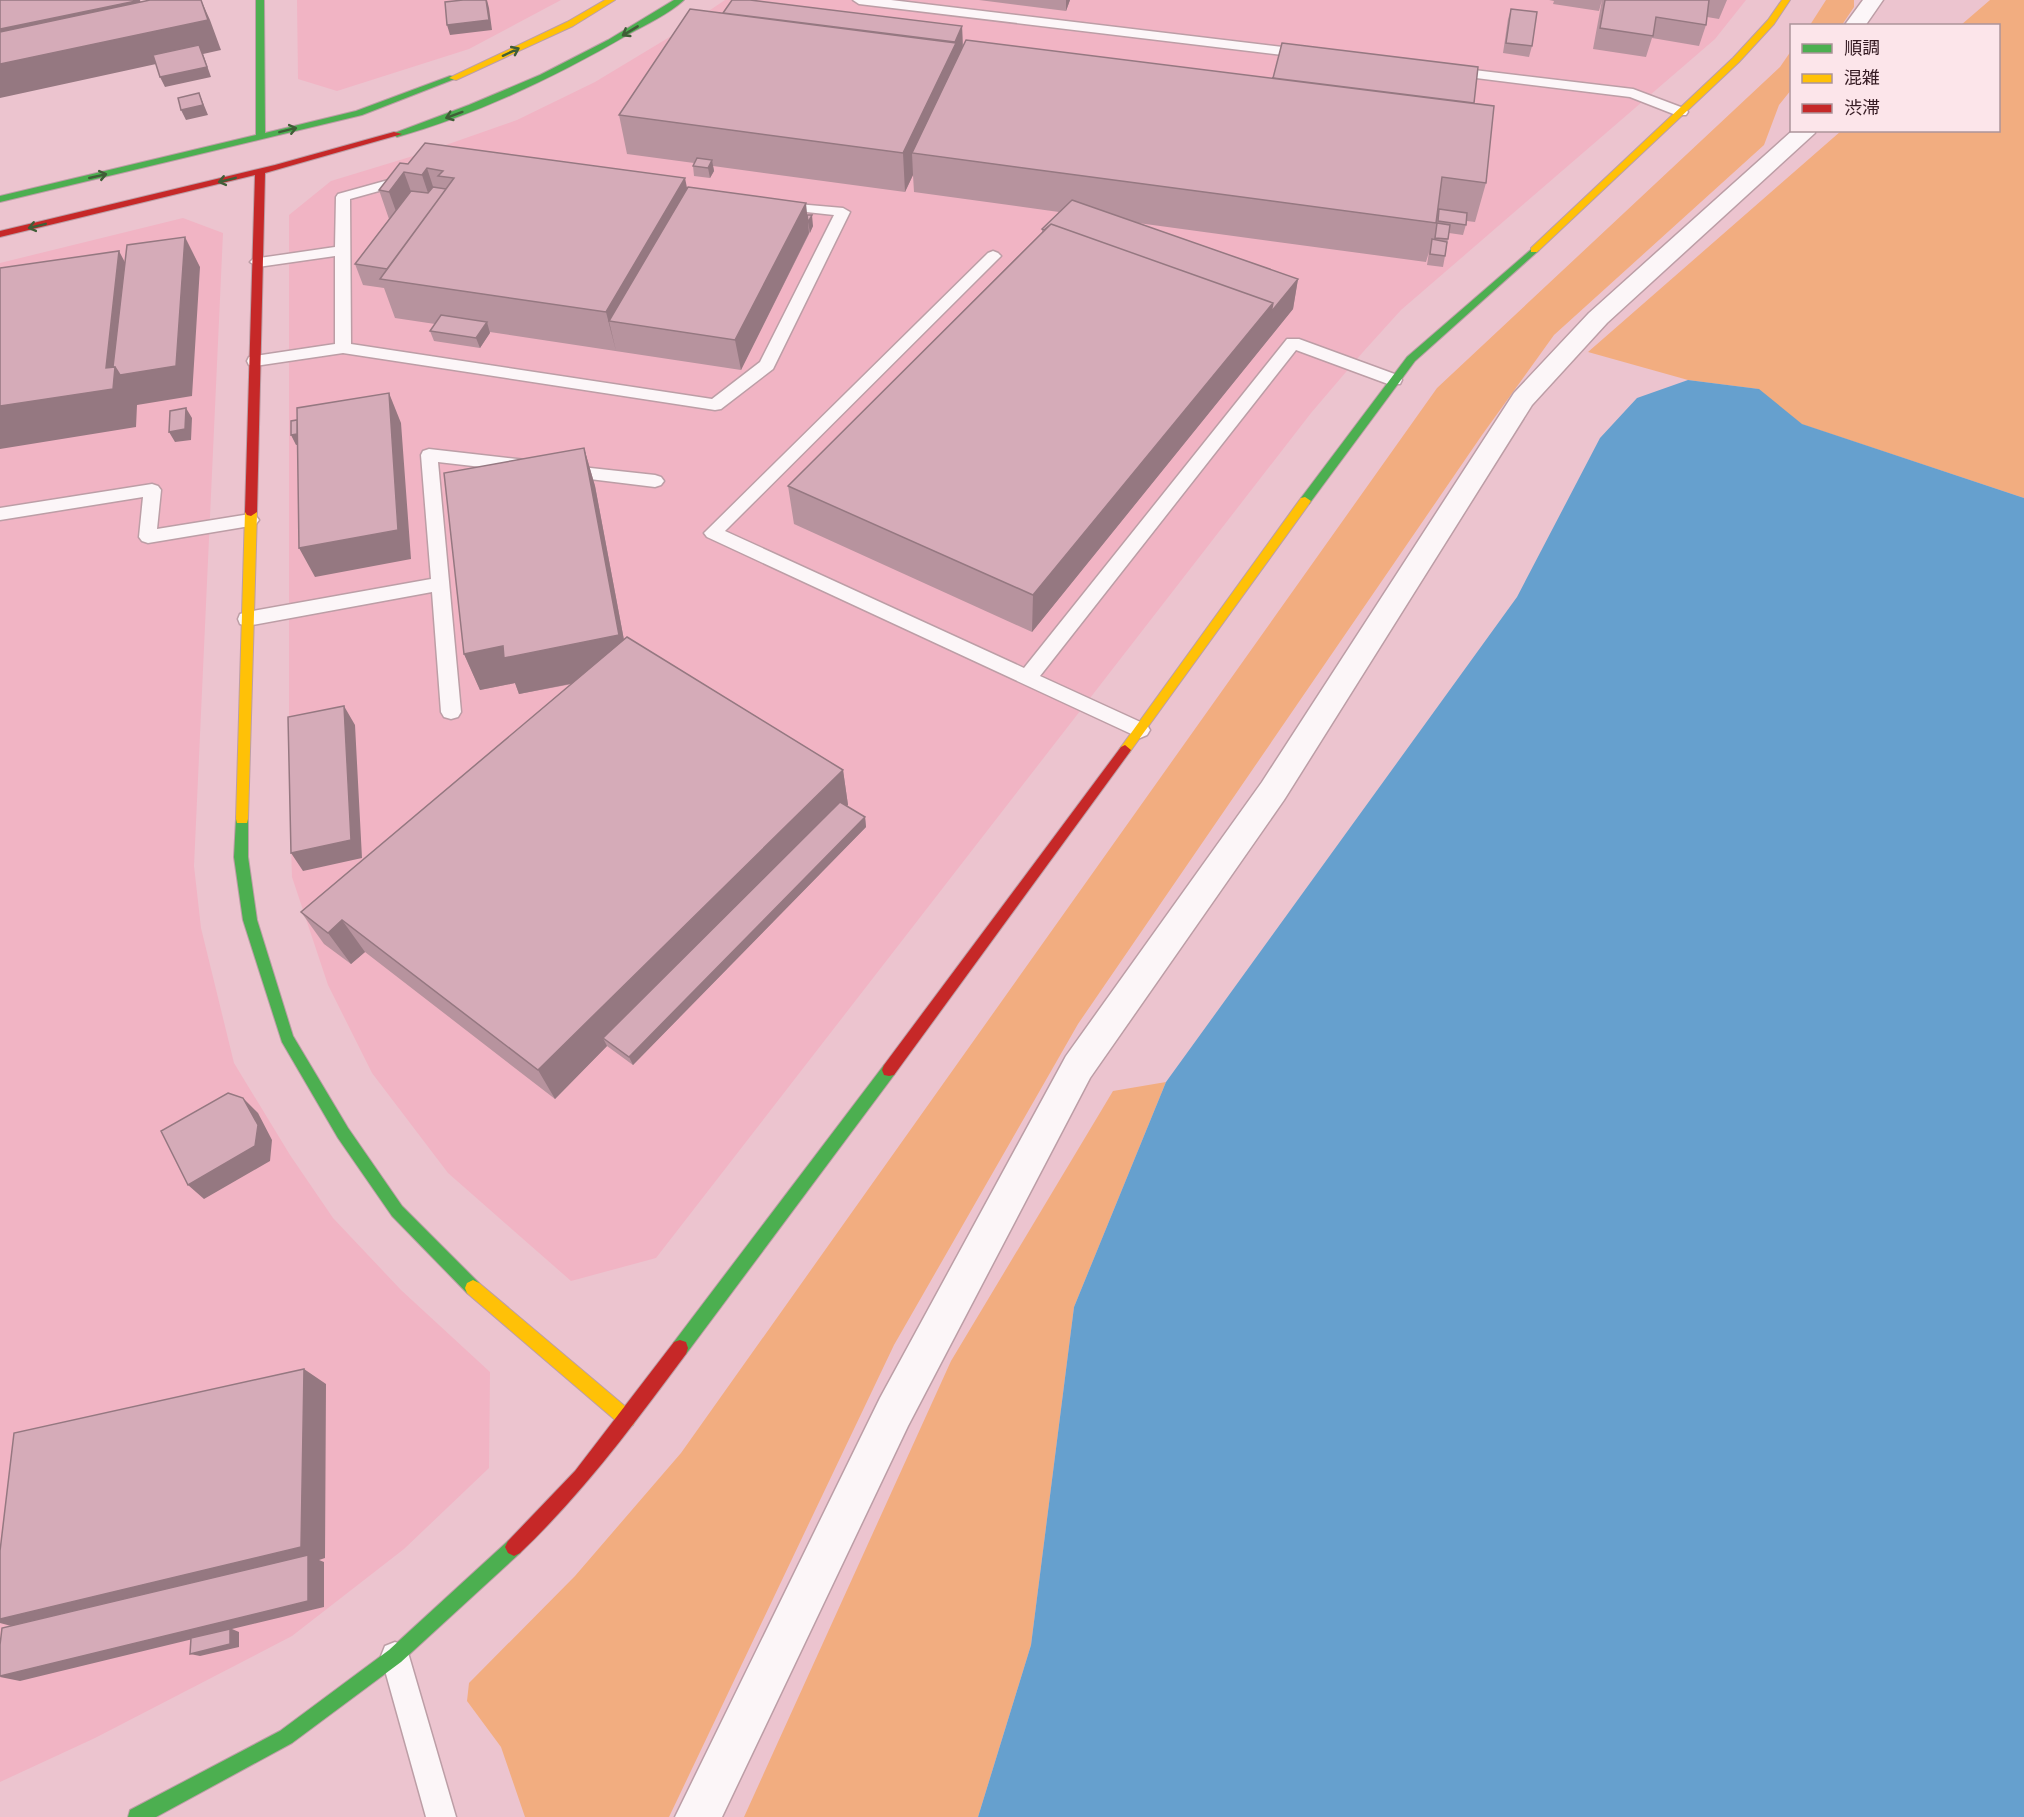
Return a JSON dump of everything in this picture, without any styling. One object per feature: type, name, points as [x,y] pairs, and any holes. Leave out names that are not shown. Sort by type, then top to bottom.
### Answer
[{"type":"street","points":[[260,0],[261,137]]},
{"type":"street","points":[[0,199],[359,112],[425,90],[570,24],[611,0]]},
{"type":"street","points":[[0,234],[260,172],[386,138],[484,104],[547,77],[610,43],[680,0]]},
{"type":"street","points":[[137,1817],[286,1737],[395,1656],[544,1520],[627,1419],[1140,730],[1411,359],[1496,285],[1737,60],[1771,22],[1786,0]]},
{"type":"street","points":[[1855,24],[1873,0]]},
{"type":"street","points":[[698,1817],[894,1412],[1078,1067],[1272,790],[1523,399],[1598,318],[1804,132]]},
{"type":"street","points":[[260,172],[241,857],[250,920],[287,1038],[344,1133],[397,1211],[474,1289],[627,1419]]},
{"type":"lane","points":[[859,0],[1320,55]]},
{"type":"lane","points":[[1439,69],[1634,93],[1681,112]]},
{"type":"lane","points":[[343,348],[343,196],[422,174]]},
{"type":"lane","points":[[255,361],[343,348],[715,405],[766,365],[843,212],[761,202]]},
{"type":"lane","points":[[258,262],[343,250]]},
{"type":"lane","points":[[993,256],[713,533],[1140,730]]},
{"type":"lane","points":[[1028,678],[1293,343],[1394,381]]},
{"type":"lane","points":[[451,712],[429,455],[655,481]]},
{"type":"lane","points":[[0,514],[152,490],[148,537],[250,520]]},
{"type":"lane","points":[[247,619],[440,584]]},
{"type":"lane","points":[[395,1656],[441,1817]]},
{"type":"shaded area","points":[[297,0],[561,0],[469,49],[337,91],[298,79]]},
{"type":"shaded area","points":[[725,0],[1746,0],[1715,39],[1401,310],[1363,352],[1311,413],[656,1258],[571,1281],[448,1173],[372,1073],[328,985],[292,877],[289,783],[289,215],[331,181],[423,153],[517,120],[595,82],[673,35]]},
{"type":"shaded area","points":[[1826,0],[1854,0],[1854,7],[1843,24],[1811,24]]},
{"type":"shaded area","points":[[1990,0],[2024,0],[2024,498],[1801,424],[1758,389],[1688,380],[1588,352],[1840,132],[2000,132],[2000,24],[1962,24]]},
{"type":"shaded area","points":[[1790,52],[1790,91],[1779,105],[1764,145],[1554,335],[1482,435],[1078,1024],[894,1345],[669,1817],[525,1817],[501,1747],[467,1701],[469,1683],[575,1576],[681,1453],[1437,388],[1780,67]]},
{"type":"shaded area","points":[[183,218],[223,233],[194,866],[201,928],[234,1063],[290,1155],[333,1218],[401,1290],[490,1372],[489,1468],[404,1549],[292,1636],[95,1738],[0,1782],[0,263]]},
{"type":"shaded area","points":[[1166,1082],[1074,1307],[1031,1645],[978,1817],[744,1817],[951,1361],[1113,1091]]},
{"type":"water","points":[[1688,380],[1759,389],[1802,424],[2024,498],[2024,1817],[978,1817],[1031,1645],[1074,1307],[1166,1082],[1517,597],[1600,438],[1637,398]]},
{"type":"building","points":[[0,0],[136,0],[136,1],[0,29]]},
{"type":"building","points":[[150,0],[201,0],[208,20],[0,64],[0,32]]},
{"type":"building","points":[[486,0],[489,20],[447,25],[445,2]]},
{"type":"building","points":[[732,0],[750,0],[962,26],[955,42],[723,13]]},
{"type":"building","points":[[1605,0],[1709,0],[1706,25],[1656,17],[1653,36],[1600,28]]},
{"type":"building","points":[[690,9],[956,43],[903,153],[619,115]]},
{"type":"building","points":[[1511,9],[1537,12],[1532,46],[1506,43]]},
{"type":"building","points":[[966,40],[1494,106],[1486,183],[1442,177],[1436,223],[912,153]]},
{"type":"building","points":[[1282,43],[1478,67],[1474,103],[1273,78]]},
{"type":"building","points":[[199,45],[207,67],[160,77],[153,55]]},
{"type":"building","points":[[199,93],[203,105],[181,110],[178,98]]},
{"type":"building","points":[[425,143],[685,178],[606,312],[380,279],[454,178],[438,176],[443,171],[427,168],[422,175],[404,172],[389,192],[379,190],[400,163],[408,164]]},
{"type":"building","points":[[697,158],[712,160],[708,168],[693,166]]},
{"type":"building","points":[[433,187],[446,189],[387,269],[355,264],[411,191],[428,193]]},
{"type":"building","points":[[688,187],[806,203],[735,340],[609,321]]},
{"type":"building","points":[[1072,200],[1298,279],[1271,312],[1273,303],[1051,224],[1044,230],[1042,229]]},
{"type":"building","points":[[1439,209],[1467,213],[1466,225],[1438,221]]},
{"type":"building","points":[[1437,223],[1450,225],[1448,239],[1435,238]]},
{"type":"building","points":[[1051,224],[1273,303],[1033,595],[788,486]]},
{"type":"building","points":[[185,237],[176,366],[120,375],[113,367],[127,245]]},
{"type":"building","points":[[1432,239],[1447,242],[1445,256],[1430,254]]},
{"type":"building","points":[[119,251],[106,368],[115,367],[113,389],[0,406],[0,268]]},
{"type":"building","points":[[441,315],[487,322],[476,338],[430,331]]},
{"type":"building","points":[[389,393],[398,530],[299,548],[297,408]]},
{"type":"building","points":[[186,408],[185,429],[169,432],[170,411]]},
{"type":"building","points":[[297,420],[297,434],[291,435],[291,421]]},
{"type":"building","points":[[584,448],[619,635],[504,658],[503,646],[464,654],[444,473]]},
{"type":"building","points":[[627,637],[843,770],[538,1070],[342,920],[328,933],[301,912]]},
{"type":"building","points":[[344,706],[351,840],[291,853],[288,717]]},
{"type":"building","points":[[840,802],[865,817],[629,1057],[603,1038]]},
{"type":"building","points":[[228,1093],[243,1098],[258,1125],[255,1146],[188,1185],[161,1131]]},
{"type":"building","points":[[304,1369],[301,1547],[0,1619],[0,1551],[14,1433]]},
{"type":"building","points":[[308,1555],[308,1601],[0,1676],[2,1628]]},
{"type":"building","points":[[230,1629],[230,1644],[190,1654],[191,1638]]},
{"type":"traffic: fast","points":[[260,0],[261,137]]},
{"type":"traffic: fast","points":[[397,134],[472,107],[577,60],[680,0]]},
{"type":"traffic: fast","points":[[0,199],[359,113],[453,78]]},
{"type":"traffic: fast","points":[[1305,501],[1411,359],[1534,250]]},
{"type":"traffic: fast","points":[[242,819],[241,857],[250,920],[287,1038],[343,1133],[397,1211],[473,1288]]},
{"type":"traffic: fast","points":[[680,1348],[889,1070]]},
{"type":"traffic: fast","points":[[137,1817],[286,1737],[395,1656],[514,1547]]},
{"type":"traffic: slow","points":[[453,78],[570,24],[611,0]]},
{"type":"traffic: slow","points":[[1534,250],[1736,60],[1771,22],[1786,0]]},
{"type":"traffic: slow","points":[[1125,750],[1305,501]]},
{"type":"traffic: slow","points":[[242,819],[251,512]]},
{"type":"traffic: slow","points":[[473,1288],[627,1419]]},
{"type":"traffic: jam","points":[[0,234],[278,167],[397,134]]},
{"type":"traffic: jam","points":[[251,512],[260,172]]},
{"type":"traffic: jam","points":[[889,1070],[1125,750]]},
{"type":"traffic: jam","points":[[514,1547],[581,1477],[680,1348]]}]
